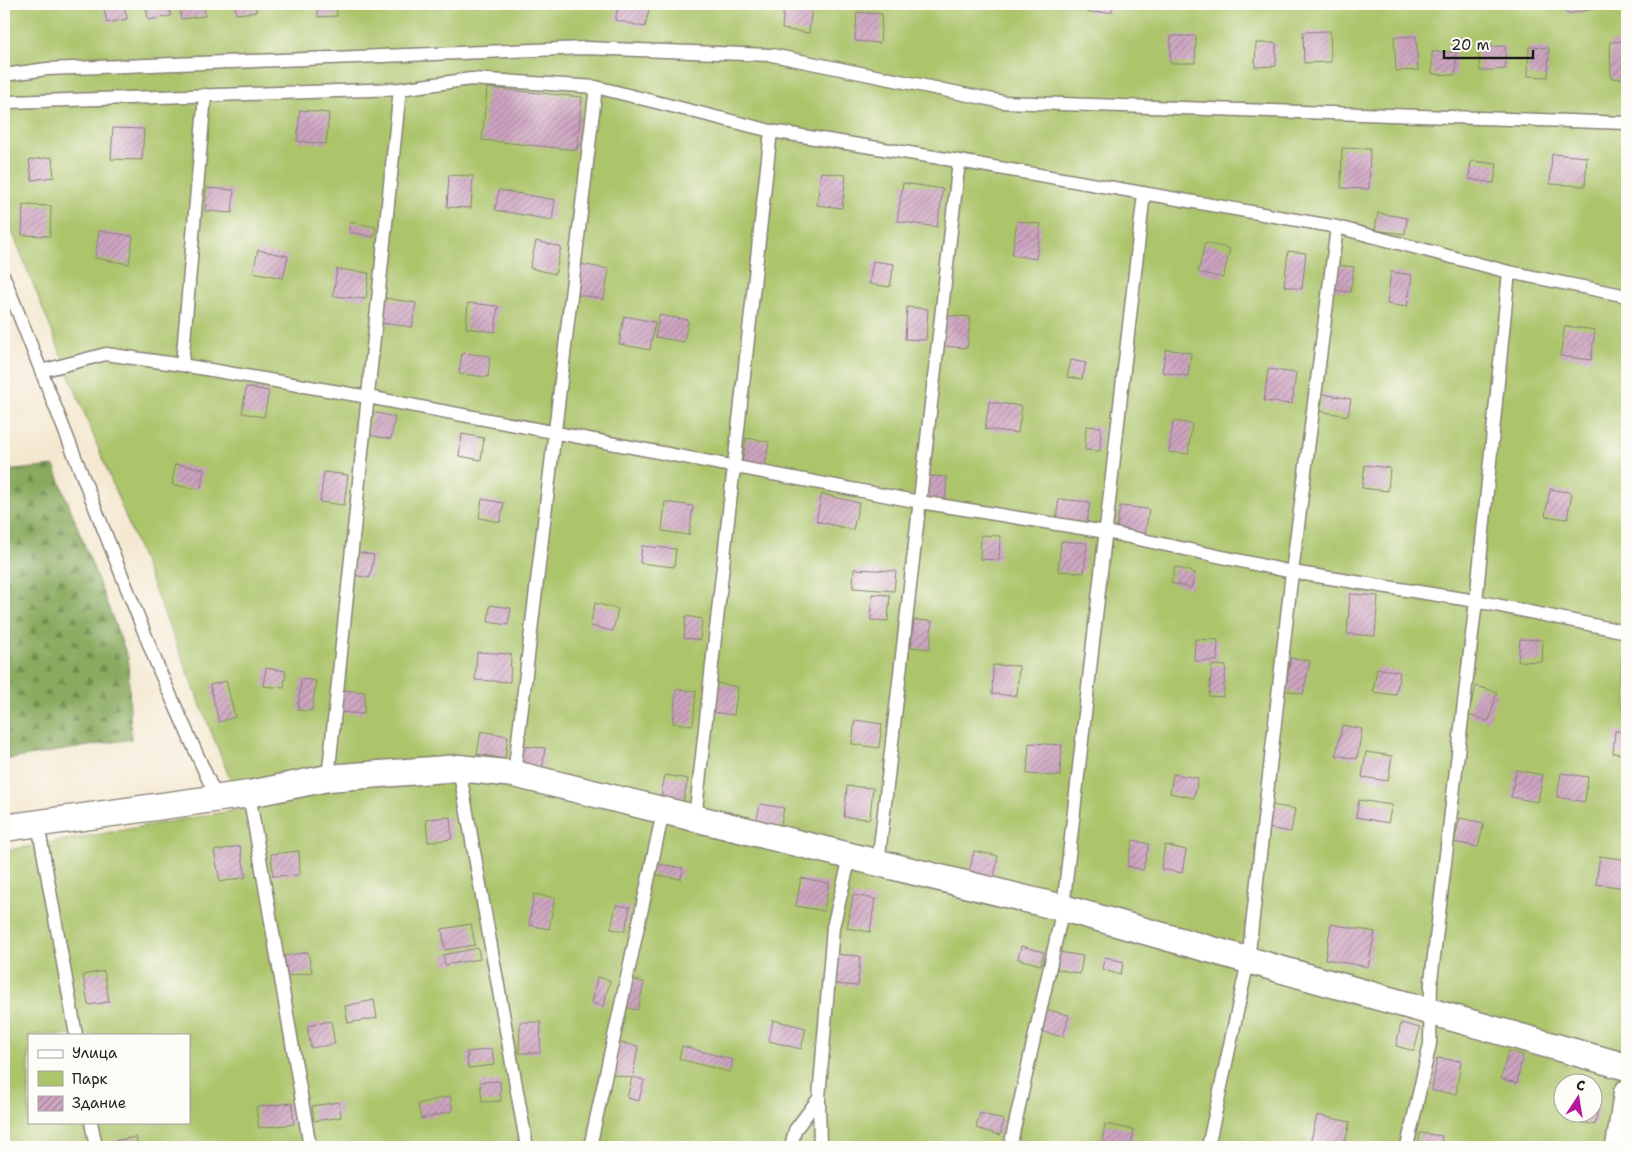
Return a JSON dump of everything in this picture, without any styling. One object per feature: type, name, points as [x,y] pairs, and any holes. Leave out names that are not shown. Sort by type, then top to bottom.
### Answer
[{"type":"street","points":[[4,828],[217,799],[328,778],[459,768],[514,774],[663,812],[1063,908],[1627,1067]]},
{"type":"street","points":[[1620,1147],[1627,1093]]},
{"type":"lane","points":[[4,75],[47,69],[586,48],[772,55],[1003,102],[1627,123]]},
{"type":"lane","points":[[4,104],[9,102],[400,89],[471,79],[596,87],[771,131],[959,161],[1337,227],[1509,272],[1627,296]]},
{"type":"lane","points":[[514,774],[596,87]]},
{"type":"lane","points":[[328,778],[400,89]]},
{"type":"lane","points":[[182,365],[205,95]]},
{"type":"lane","points":[[696,819],[771,131]]},
{"type":"lane","points":[[878,864],[959,161]]},
{"type":"lane","points":[[1010,1147],[1063,908],[1144,193]]},
{"type":"lane","points":[[1208,1147],[1248,960],[1292,572],[1337,227]]},
{"type":"lane","points":[[1407,1147],[1430,1044],[1431,981],[1476,601],[1509,272]]},
{"type":"lane","points":[[4,277],[160,672],[217,799]]},
{"type":"lane","points":[[41,371],[106,354],[182,365],[368,397],[920,502],[1106,532],[1292,572],[1476,601],[1627,632]]},
{"type":"lane","points":[[459,768],[527,1147]]},
{"type":"lane","points":[[248,794],[310,1147]]},
{"type":"lane","points":[[590,1147],[663,812]]},
{"type":"lane","points":[[38,824],[76,1034]]},
{"type":"lane","points":[[820,1147],[819,1098],[834,927],[850,857]]},
{"type":"lane","points":[[791,1147],[795,1130],[819,1098]]},
{"type":"lane","points":[[91,1124],[96,1147]]},
{"type":"green space","points":[[4,4],[1627,4],[1627,1147],[4,1147],[4,851],[242,809],[4,211]]},
{"type":"green space","points":[[54,466],[128,658],[131,739],[4,760],[4,471]]},
{"type":"building","points":[[103,4],[124,4],[127,19],[107,23]]},
{"type":"building","points":[[146,4],[169,4],[171,16],[148,20]]},
{"type":"building","points":[[179,4],[204,4],[205,16],[181,19]]},
{"type":"building","points":[[235,4],[256,4],[256,12],[236,14]]},
{"type":"building","points":[[317,4],[336,4],[337,16],[318,17]]},
{"type":"building","points":[[411,4],[446,4],[446,8],[411,7]]},
{"type":"building","points":[[619,4],[650,5],[645,27],[615,20]]},
{"type":"building","points":[[784,4],[812,4],[809,33],[782,29]]},
{"type":"building","points":[[1088,4],[1112,4],[1112,12],[1088,13]]},
{"type":"building","points":[[1565,4],[1594,4],[1595,9],[1567,14]]},
{"type":"building","points":[[857,12],[882,14],[880,43],[855,41]]},
{"type":"building","points":[[1330,31],[1331,62],[1304,63],[1303,32]]},
{"type":"building","points":[[1171,36],[1196,36],[1195,63],[1170,63]]},
{"type":"building","points":[[1416,36],[1418,70],[1396,71],[1394,37]]},
{"type":"building","points":[[1627,41],[1627,79],[1611,78],[1610,42]]},
{"type":"building","points":[[1256,43],[1276,43],[1276,66],[1255,67]]},
{"type":"building","points":[[1505,46],[1506,69],[1480,71],[1478,47]]},
{"type":"building","points":[[1529,47],[1549,48],[1548,77],[1528,76]]},
{"type":"building","points":[[1432,52],[1456,52],[1456,75],[1432,74]]},
{"type":"building","points":[[487,88],[582,97],[577,150],[482,140]]},
{"type":"building","points":[[300,110],[329,113],[326,144],[297,141]]},
{"type":"building","points":[[113,128],[144,129],[142,160],[111,159]]},
{"type":"building","points":[[1342,148],[1370,149],[1369,189],[1341,188]]},
{"type":"building","points":[[1552,154],[1587,157],[1585,186],[1550,184]]},
{"type":"building","points":[[52,157],[54,177],[32,180],[29,160]]},
{"type":"building","points":[[1471,161],[1497,164],[1494,183],[1469,179]]},
{"type":"building","points":[[821,172],[846,175],[842,208],[817,205]]},
{"type":"building","points":[[449,175],[473,176],[471,208],[447,207]]},
{"type":"building","points":[[903,183],[943,189],[937,227],[897,221]]},
{"type":"building","points":[[206,188],[234,190],[232,213],[205,211]]},
{"type":"building","points":[[499,190],[555,200],[552,220],[495,210]]},
{"type":"building","points":[[23,205],[51,206],[50,236],[22,235]]},
{"type":"building","points":[[1378,213],[1407,218],[1405,234],[1375,230]]},
{"type":"building","points":[[1017,221],[1041,224],[1036,259],[1012,255]]},
{"type":"building","points":[[350,222],[376,227],[374,237],[349,232]]},
{"type":"building","points":[[99,231],[133,236],[129,264],[95,258]]},
{"type":"building","points":[[536,241],[561,247],[555,274],[530,268]]},
{"type":"building","points":[[1205,243],[1230,249],[1223,278],[1198,272]]},
{"type":"building","points":[[258,250],[288,256],[283,278],[253,272]]},
{"type":"building","points":[[1288,251],[1306,253],[1302,289],[1284,286]]},
{"type":"building","points":[[873,261],[894,264],[890,287],[869,284]]},
{"type":"building","points":[[579,264],[609,269],[604,299],[574,294]]},
{"type":"building","points":[[1337,265],[1354,267],[1350,292],[1333,290]]},
{"type":"building","points":[[337,269],[369,273],[366,299],[333,296]]},
{"type":"building","points":[[1391,272],[1412,275],[1407,307],[1387,304]]},
{"type":"building","points":[[385,298],[416,303],[412,327],[381,323]]},
{"type":"building","points":[[468,303],[498,306],[495,332],[466,328]]},
{"type":"building","points":[[907,307],[928,309],[926,340],[905,339]]},
{"type":"building","points":[[659,315],[688,320],[684,342],[655,337]]},
{"type":"building","points":[[946,315],[970,317],[967,348],[943,346]]},
{"type":"building","points":[[624,316],[655,322],[650,350],[619,344]]},
{"type":"building","points":[[1565,326],[1595,330],[1591,360],[1560,356]]},
{"type":"building","points":[[1166,349],[1191,353],[1188,376],[1162,372]]},
{"type":"building","points":[[462,353],[490,356],[488,377],[459,374]]},
{"type":"building","points":[[1071,360],[1086,363],[1082,379],[1067,377]]},
{"type":"building","points":[[1268,369],[1296,373],[1292,404],[1264,401]]},
{"type":"building","points":[[246,387],[269,391],[264,417],[242,413]]},
{"type":"building","points":[[1323,394],[1351,399],[1348,416],[1320,411]]},
{"type":"building","points":[[989,402],[1022,406],[1018,433],[985,429]]},
{"type":"building","points":[[373,412],[395,417],[391,439],[368,435]]},
{"type":"building","points":[[1173,421],[1192,424],[1188,454],[1169,452]]},
{"type":"building","points":[[1086,426],[1101,427],[1100,451],[1085,450]]},
{"type":"building","points":[[462,434],[484,438],[481,460],[459,456]]},
{"type":"building","points":[[746,438],[769,442],[765,467],[742,464]]},
{"type":"building","points":[[175,464],[204,469],[201,489],[172,485]]},
{"type":"building","points":[[1365,465],[1390,468],[1388,491],[1362,488]]},
{"type":"building","points":[[324,472],[348,475],[344,505],[320,502]]},
{"type":"building","points":[[929,476],[947,477],[945,501],[926,499]]},
{"type":"building","points":[[1550,489],[1572,493],[1567,519],[1545,516]]},
{"type":"building","points":[[822,494],[859,503],[853,530],[816,521]]},
{"type":"building","points":[[482,499],[504,503],[500,522],[479,518]]},
{"type":"building","points":[[1059,499],[1090,502],[1087,523],[1056,520]]},
{"type":"building","points":[[665,502],[693,506],[689,535],[662,531]]},
{"type":"building","points":[[1120,506],[1149,509],[1145,535],[1116,532]]},
{"type":"building","points":[[981,535],[1000,536],[999,560],[980,559]]},
{"type":"building","points":[[1061,541],[1087,543],[1084,573],[1058,571]]},
{"type":"building","points":[[642,546],[676,549],[674,567],[640,563]]},
{"type":"building","points":[[357,552],[374,555],[370,578],[353,575]]},
{"type":"building","points":[[1175,567],[1195,573],[1191,588],[1171,583]]},
{"type":"building","points":[[854,569],[896,571],[894,591],[853,588]]},
{"type":"building","points":[[872,594],[890,595],[888,621],[871,620]]},
{"type":"building","points":[[1350,594],[1378,596],[1375,636],[1347,634]]},
{"type":"building","points":[[595,603],[618,609],[613,631],[590,626]]},
{"type":"building","points":[[490,605],[511,608],[508,625],[488,622]]},
{"type":"building","points":[[686,616],[702,619],[700,640],[684,638]]},
{"type":"building","points":[[914,620],[932,621],[930,649],[911,647]]},
{"type":"building","points":[[1195,639],[1218,640],[1217,661],[1194,661]]},
{"type":"building","points":[[1520,639],[1543,640],[1542,662],[1518,661]]},
{"type":"building","points":[[477,652],[511,654],[510,682],[475,680]]},
{"type":"building","points":[[1291,658],[1310,661],[1303,694],[1285,690]]},
{"type":"building","points":[[993,665],[1019,666],[1017,696],[992,694]]},
{"type":"building","points":[[1212,665],[1226,666],[1223,697],[1209,696]]},
{"type":"building","points":[[266,668],[286,671],[284,688],[263,686]]},
{"type":"building","points":[[1377,668],[1400,672],[1396,695],[1373,692]]},
{"type":"building","points":[[301,679],[316,681],[312,711],[298,710]]},
{"type":"building","points":[[226,681],[235,717],[219,722],[210,685]]},
{"type":"building","points":[[717,683],[738,687],[734,715],[712,712]]},
{"type":"building","points":[[1476,686],[1497,692],[1489,721],[1468,715]]},
{"type":"building","points":[[676,689],[696,691],[693,725],[673,723]]},
{"type":"building","points":[[341,690],[365,692],[364,714],[339,712]]},
{"type":"building","points":[[855,720],[882,724],[879,748],[852,744]]},
{"type":"building","points":[[1342,725],[1362,729],[1357,759],[1336,755]]},
{"type":"building","points":[[481,731],[508,736],[505,759],[477,754]]},
{"type":"building","points":[[1615,731],[1627,732],[1627,754],[1613,753]]},
{"type":"building","points":[[1029,743],[1062,745],[1060,776],[1027,774]]},
{"type":"building","points":[[522,746],[545,748],[542,772],[519,769]]},
{"type":"building","points":[[1366,752],[1392,756],[1388,781],[1362,777]]},
{"type":"building","points":[[1516,770],[1543,775],[1538,802],[1511,797]]},
{"type":"building","points":[[1561,773],[1588,777],[1585,802],[1557,797]]},
{"type":"building","points":[[1173,774],[1198,778],[1194,798],[1170,793]]},
{"type":"building","points":[[665,775],[688,779],[681,810],[659,806]]},
{"type":"building","points":[[847,786],[873,788],[870,819],[844,817]]},
{"type":"building","points":[[1359,800],[1392,805],[1388,823],[1356,817]]},
{"type":"building","points":[[760,804],[784,808],[780,829],[756,825]]},
{"type":"building","points":[[1271,805],[1295,809],[1291,832],[1267,828]]},
{"type":"building","points":[[450,817],[452,839],[428,842],[426,819]]},
{"type":"building","points":[[1460,818],[1484,823],[1478,847],[1454,842]]},
{"type":"building","points":[[1133,840],[1149,844],[1143,870],[1127,866]]},
{"type":"building","points":[[1165,845],[1186,850],[1182,873],[1161,869]]},
{"type":"building","points":[[240,846],[246,877],[220,882],[214,851]]},
{"type":"building","points":[[299,851],[300,875],[273,876],[271,854]]},
{"type":"building","points":[[974,851],[998,856],[994,878],[969,873]]},
{"type":"building","points":[[1600,856],[1627,860],[1625,888],[1596,884]]},
{"type":"building","points":[[653,863],[683,868],[681,879],[651,874]]},
{"type":"building","points":[[801,878],[829,883],[824,911],[796,906]]},
{"type":"building","points":[[534,894],[555,898],[549,929],[529,925]]},
{"type":"building","points":[[853,895],[875,899],[870,932],[847,928]]},
{"type":"building","points":[[616,905],[630,907],[625,931],[611,929]]},
{"type":"building","points":[[471,924],[475,945],[445,950],[442,929]]},
{"type":"building","points":[[1331,924],[1375,932],[1368,967],[1325,959]]},
{"type":"building","points":[[1021,946],[1044,952],[1041,965],[1018,959]]},
{"type":"building","points":[[478,948],[480,959],[445,965],[443,955]]},
{"type":"building","points":[[308,952],[312,972],[288,976],[284,956]]},
{"type":"building","points":[[1060,952],[1083,956],[1080,974],[1057,969]]},
{"type":"building","points":[[834,954],[860,956],[858,986],[832,984]]},
{"type":"building","points":[[1105,957],[1124,962],[1120,975],[1102,969]]},
{"type":"building","points":[[104,971],[109,1002],[88,1005],[83,975]]},
{"type":"building","points":[[597,977],[610,980],[604,1006],[592,1003]]},
{"type":"building","points":[[629,979],[644,982],[638,1010],[624,1007]]},
{"type":"building","points":[[374,1000],[377,1018],[348,1023],[345,1006]]},
{"type":"building","points":[[1044,1009],[1069,1015],[1063,1037],[1039,1031]]},
{"type":"building","points":[[773,1020],[806,1028],[801,1049],[769,1041]]},
{"type":"building","points":[[331,1021],[335,1044],[311,1048],[307,1026]]},
{"type":"building","points":[[520,1022],[541,1022],[540,1053],[519,1053]]},
{"type":"building","points":[[1401,1023],[1420,1028],[1414,1051],[1396,1046]]},
{"type":"building","points":[[616,1042],[638,1046],[633,1077],[644,1080],[639,1101],[627,1098],[632,1078],[610,1074]]},
{"type":"building","points":[[682,1046],[733,1060],[730,1072],[679,1059]]},
{"type":"building","points":[[492,1049],[494,1065],[468,1068],[467,1052]]},
{"type":"building","points":[[1508,1051],[1523,1055],[1517,1083],[1501,1079]]},
{"type":"building","points":[[1437,1058],[1461,1061],[1456,1094],[1432,1091]]},
{"type":"building","points":[[500,1081],[501,1101],[482,1102],[480,1082]]},
{"type":"building","points":[[450,1096],[453,1111],[421,1119],[418,1104]]},
{"type":"building","points":[[339,1102],[341,1117],[314,1121],[312,1106]]},
{"type":"building","points":[[292,1103],[294,1124],[259,1128],[256,1107]]},
{"type":"building","points":[[980,1113],[1004,1120],[1000,1135],[976,1128]]},
{"type":"building","points":[[1317,1115],[1350,1122],[1344,1147],[1310,1144]]},
{"type":"building","points":[[1105,1124],[1134,1130],[1131,1147],[1101,1147]]},
{"type":"building","points":[[1420,1133],[1442,1136],[1440,1147],[1418,1147]]},
{"type":"building","points":[[136,1137],[138,1147],[108,1147],[107,1142]]}]
